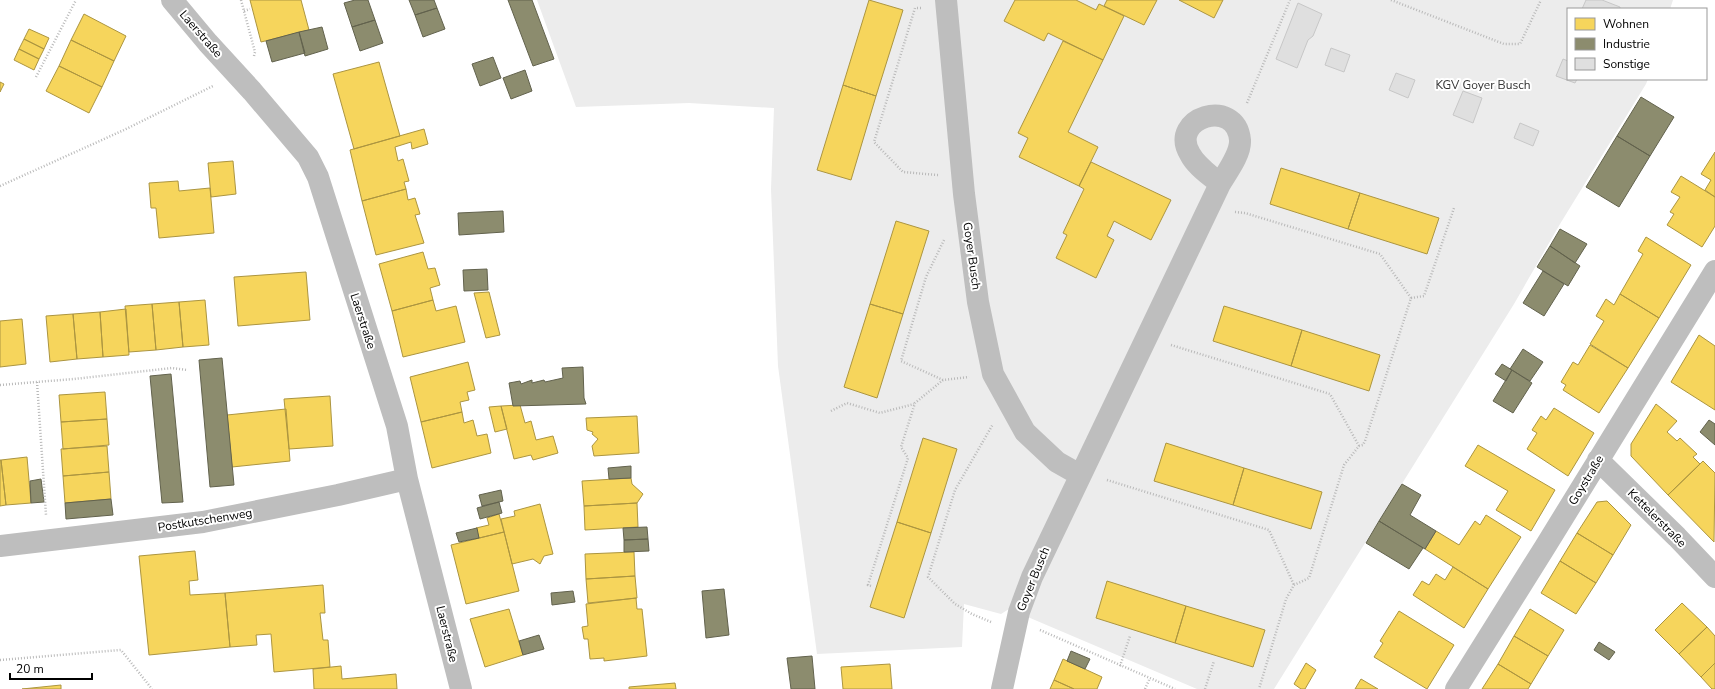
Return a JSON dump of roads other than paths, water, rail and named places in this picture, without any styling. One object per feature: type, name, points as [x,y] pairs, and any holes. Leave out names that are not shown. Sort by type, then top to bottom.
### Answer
[{"type":"street","name":"Laerstraße","points":[[172,0],[308,157],[318,178],[397,426],[407,479],[462,689]]},
{"type":"street","name":"Goyer Busch","points":[[946,5],[968,227],[978,302],[993,374],[1025,432],[1057,462],[1080,475]]},
{"type":"street","name":"Goyer Busch","points":[[1002,689],[1016,626],[1032,577],[1080,475],[1148,338],[1220,184],[1238,150],[1240,140],[1237,129],[1231,121],[1222,116],[1211,115],[1201,117],[1192,124],[1187,133],[1186,143],[1189,153],[1195,162],[1220,184]]},
{"type":"street","name":"Goystraße","points":[[1456,689],[1715,271]]},
{"type":"street","name":"Kettelerstraße","points":[[1598,460],[1715,577]]},
{"type":"street","name":"Postkutschenweg","points":[[0,546],[203,522],[338,495],[407,479]]},
{"type":"park label","name":"KGV Goyer Busch","points":[[1483,85]]}]
